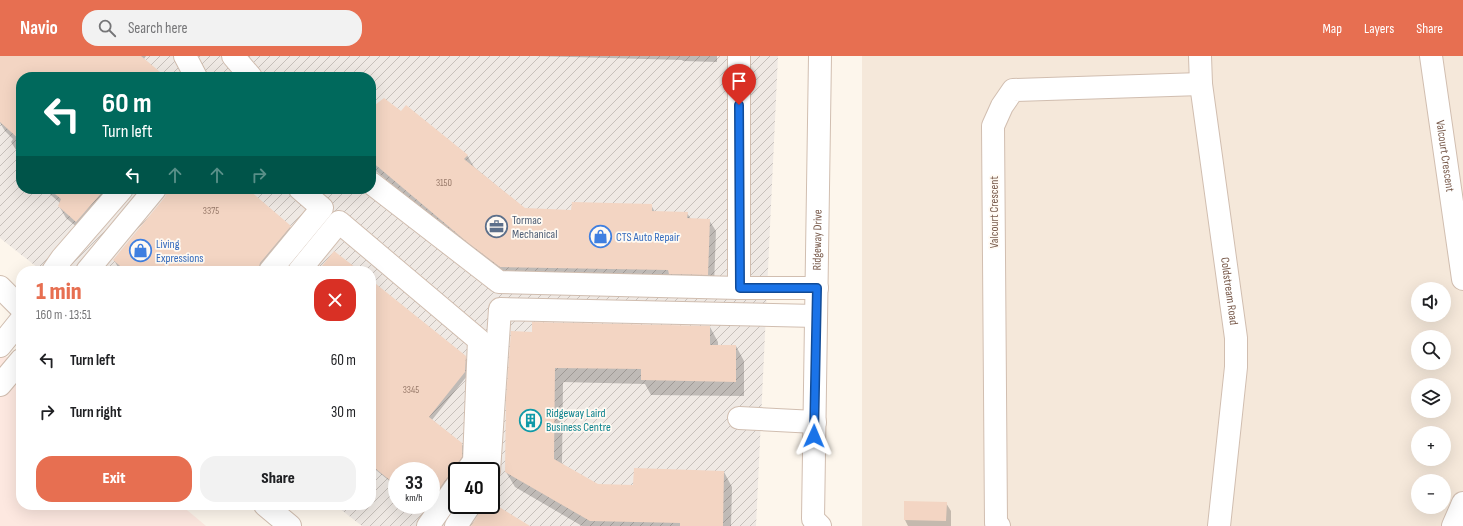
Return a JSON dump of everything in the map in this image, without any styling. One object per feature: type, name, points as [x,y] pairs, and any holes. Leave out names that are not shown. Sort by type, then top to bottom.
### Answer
[{"type":"street","points":[[185,56],[193,72]]},
{"type":"street","points":[[233,56],[247,72]]},
{"type":"street","points":[[739,56],[740,288]]},
{"type":"street","name":"Ridgeway Drive","points":[[813,524],[820,56]]},
{"type":"street","name":"Coldstream Road","points":[[1200,56],[1200,84],[1236,338],[1236,366],[1219,526]]},
{"type":"street","name":"Valcourt Crescent","points":[[1431,56],[1463,279]]},
{"type":"street","name":"Valcourt Crescent","points":[[999,526],[996,523],[993,126],[1002,106],[1012,90],[1200,84]]},
{"type":"street","points":[[376,187],[499,282],[740,288],[817,288]]},
{"type":"street","points":[[56,266],[118,194]]},
{"type":"street","points":[[92,266],[151,194]]},
{"type":"street","points":[[274,266],[322,208],[306,194]]},
{"type":"street","points":[[303,266],[339,222],[479,340],[473,462]]},
{"type":"street","points":[[0,286],[16,303]]},
{"type":"street","points":[[490,462],[500,309],[816,316]]},
{"type":"street","points":[[0,346],[16,326]]},
{"type":"street","points":[[0,385],[16,366]]},
{"type":"street","points":[[739,418],[815,422]]},
{"type":"street","points":[[428,526],[448,498]]},
{"type":"street","points":[[1453,526],[1463,503]]},
{"type":"street","points":[[271,510],[290,526]]},
{"type":"street","points":[[456,526],[464,514]]},
{"type":"shaded area","points":[[0,56],[778,56],[756,526],[362,526],[341,510],[376,510],[376,266],[36,266],[0,238]]},
{"type":"shaded area","points":[[862,56],[1463,56],[1463,526],[862,526]]},
{"type":"shaded area","points":[[0,351],[16,365],[16,510],[187,510],[206,526],[0,526]]},
{"type":"building","points":[[0,56],[141,56],[160,72],[16,72],[16,136],[0,122]]},
{"type":"building","points":[[384,98],[401,111],[406,105],[468,155],[464,159],[525,208],[571,210],[572,202],[652,204],[652,211],[688,212],[687,218],[710,219],[708,275],[669,274],[668,270],[500,267],[467,242],[376,165],[376,104]]},
{"type":"building","points":[[55,194],[101,194],[76,222],[58,206],[61,199]]},
{"type":"building","points":[[166,194],[254,194],[291,226],[260,263],[259,266],[120,266],[113,260]]},
{"type":"building","points":[[334,251],[354,266],[322,266]]},
{"type":"building","points":[[376,284],[466,356],[465,372],[429,417],[462,443],[462,457],[458,462],[448,462],[447,478],[440,488],[440,462],[388,462],[388,479],[376,469]]},
{"type":"building","name":"Ridgeway Laird Business Centre","points":[[532,322],[710,326],[710,345],[736,345],[736,382],[641,380],[641,369],[555,368],[554,459],[598,484],[633,485],[634,468],[724,471],[723,526],[680,526],[680,523],[590,521],[505,472],[506,398],[511,331],[532,332]]},
{"type":"building","points":[[904,501],[947,502],[946,521],[904,520]]},
{"type":"building","points":[[500,507],[530,526],[471,526],[479,514],[500,514]]},
{"type":"place","name":"Tormac Mechanical","points":[[497,227]]},
{"type":"place","name":"CTS Auto Repair","points":[[601,237]]},
{"type":"place","name":"Living Expressions","points":[[140,251]]},
{"type":"place","name":"Ridgeway Laird Business Centre","points":[[530,420]]},
{"type":"route","points":[[739,105],[740,288],[817,288],[814,436]]}]
